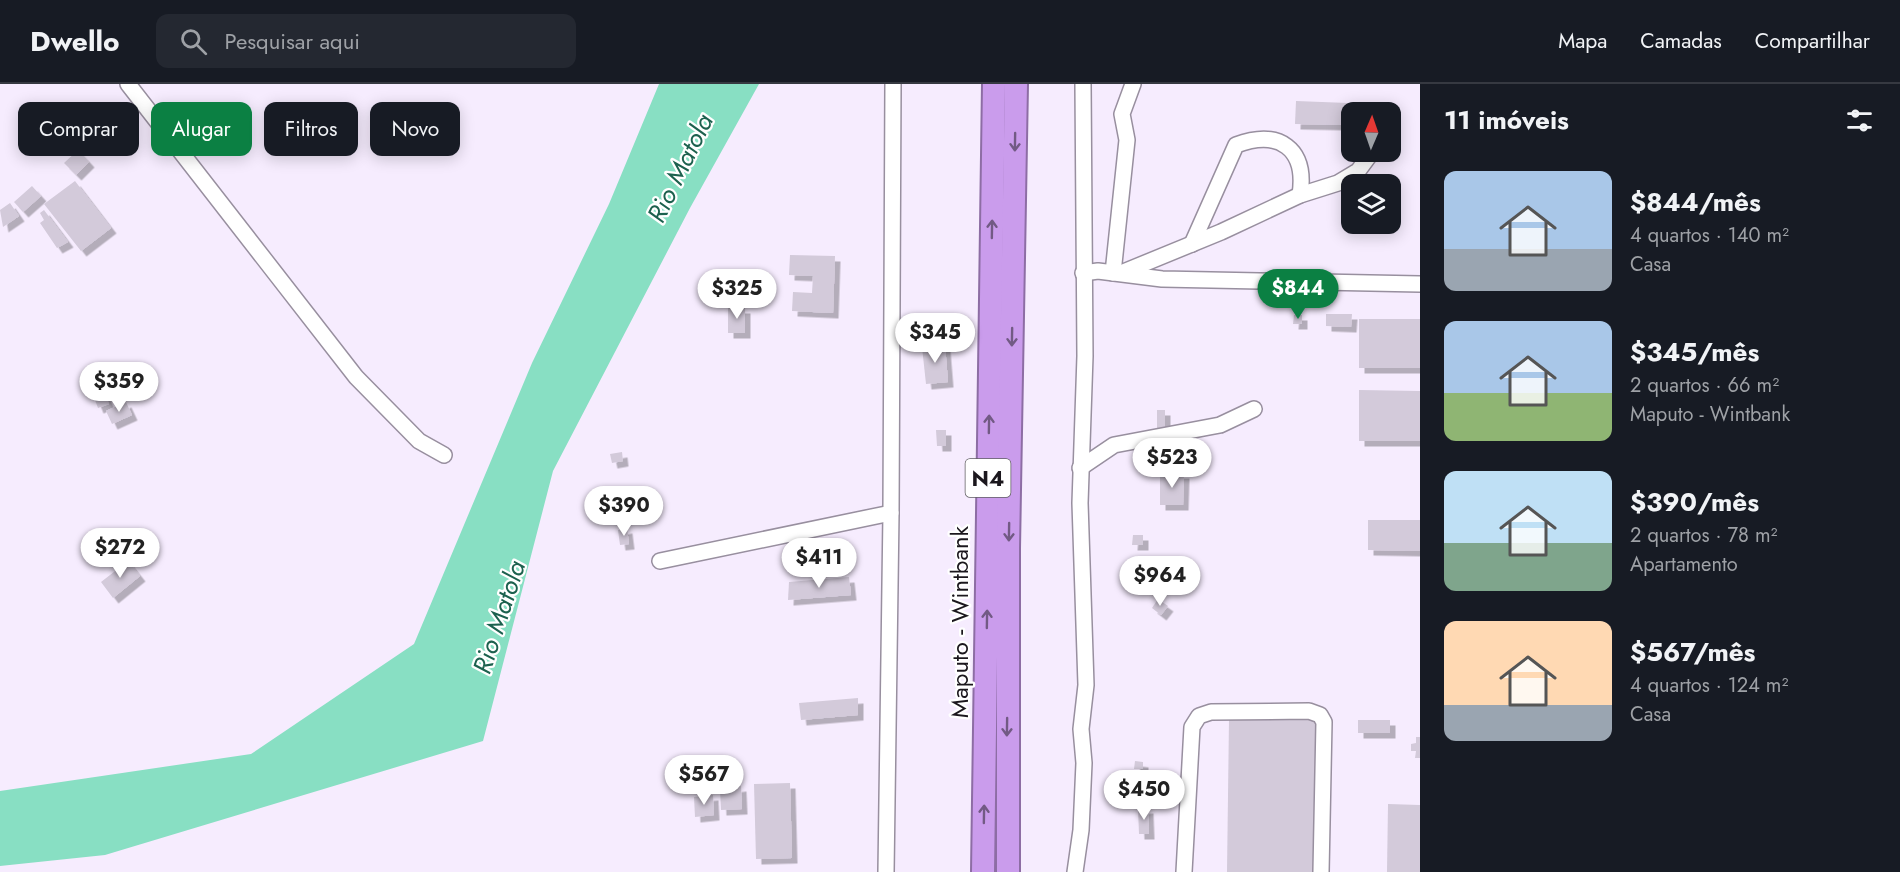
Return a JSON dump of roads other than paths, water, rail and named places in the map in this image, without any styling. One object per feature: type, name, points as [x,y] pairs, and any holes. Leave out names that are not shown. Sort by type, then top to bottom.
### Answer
[{"type":"highway","name":"Maputo - Wintbank","points":[[984,872],[994,84]]},
{"type":"highway","name":"Maputo - Wintbank","points":[[1008,872],[1008,548],[1016,84]]},
{"type":"street","points":[[128,84],[356,377],[419,441],[444,455]]},
{"type":"street","points":[[886,872],[891,513],[893,84]]},
{"type":"street","points":[[1075,872],[1081,830],[1084,763],[1082,729],[1086,685],[1080,468],[1084,356],[1083,84]]},
{"type":"street","points":[[1117,273],[1127,140],[1122,114],[1133,84]]},
{"type":"street","points":[[1192,244],[1236,145],[1253,138],[1273,138],[1286,145],[1297,160],[1302,179],[1300,195]]},
{"type":"street","points":[[1117,273],[1192,244],[1300,195],[1338,183],[1358,171],[1365,162]]},
{"type":"street","points":[[1083,273],[1117,273],[1162,279],[1420,284]]},
{"type":"street","points":[[1080,468],[1114,445],[1220,425],[1254,409]]},
{"type":"street","points":[[660,561],[891,513]]},
{"type":"street","points":[[1184,872],[1192,727],[1199,716],[1211,712],[1298,711],[1320,715],[1324,722],[1321,872]]},
{"type":"water","name":"Rio Matola","points":[[659,84],[759,84],[690,208],[553,471],[483,741],[105,855],[0,866],[0,791],[251,754],[414,644],[532,363],[609,204]]}]
